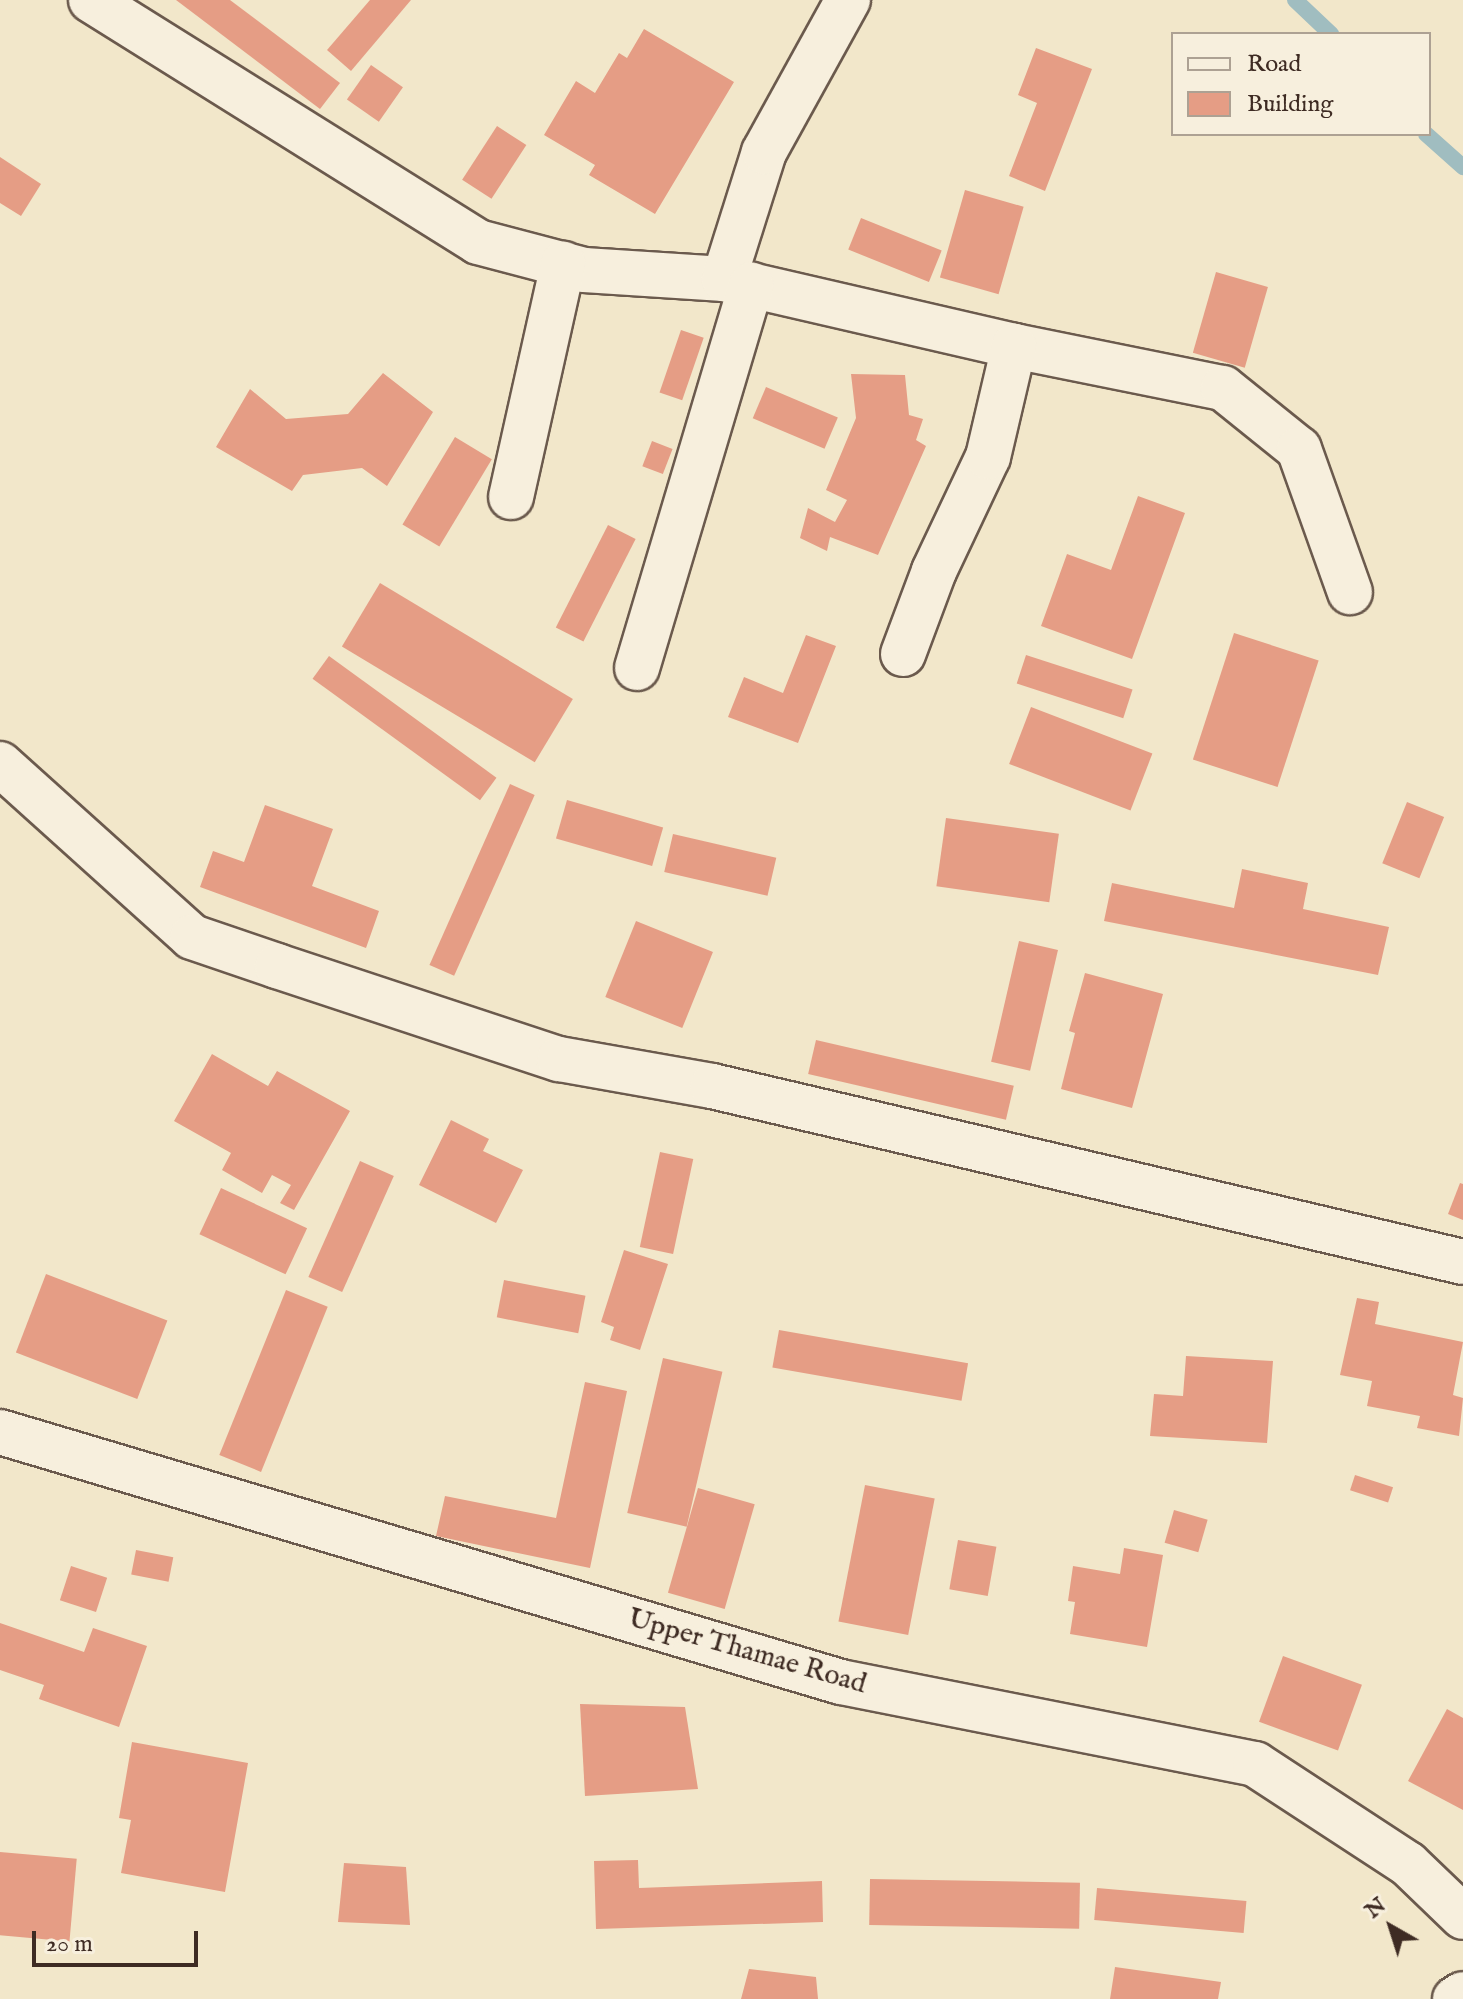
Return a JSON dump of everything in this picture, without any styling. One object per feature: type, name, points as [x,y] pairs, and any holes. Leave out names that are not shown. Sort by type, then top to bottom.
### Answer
[{"type":"street","points":[[91,0],[478,242],[563,264],[738,282],[1014,346],[1223,388],[1299,449],[1350,592]]},
{"type":"street","points":[[637,668],[738,282],[764,152],[848,0]]},
{"type":"street","points":[[511,497],[563,264]]},
{"type":"street","points":[[903,654],[934,571],[988,457],[1014,346]]},
{"type":"street","points":[[0,764],[192,937],[277,966],[559,1059],[727,1089],[1463,1262]]},
{"type":"street","name":"Upper Thamae Road","points":[[0,1432],[841,1682],[1255,1764],[1408,1864],[1463,1917]]},
{"type":"street","points":[[1455,1999],[1463,1994]]},
{"type":"building","points":[[176,0],[230,0],[340,83],[320,109]]},
{"type":"building","points":[[370,0],[411,0],[351,71],[327,50]]},
{"type":"building","points":[[644,29],[734,82],[655,214],[589,175],[595,165],[544,135],[576,81],[595,93],[619,53],[627,58]]},
{"type":"building","points":[[1036,48],[1092,69],[1045,191],[1009,176],[1037,103],[1018,95]]},
{"type":"building","points":[[371,65],[403,87],[379,122],[347,99]]},
{"type":"building","points":[[497,126],[526,145],[491,199],[462,180]]},
{"type":"building","points":[[0,157],[41,184],[21,216],[0,203]]},
{"type":"building","points":[[965,190],[1024,207],[999,294],[940,277]]},
{"type":"building","points":[[861,218],[942,251],[929,282],[848,250]]},
{"type":"building","points":[[1216,272],[1268,287],[1245,368],[1193,353]]},
{"type":"building","points":[[681,330],[704,338],[682,400],[660,392]]},
{"type":"building","points":[[383,373],[433,412],[387,486],[362,468],[303,475],[292,491],[216,447],[250,389],[286,419],[348,414]]},
{"type":"building","points":[[851,374],[905,375],[909,415],[923,419],[916,440],[926,446],[878,555],[830,537],[827,551],[800,538],[808,508],[835,522],[847,500],[826,490],[856,418]]},
{"type":"building","points":[[766,387],[838,417],[825,449],[753,418]]},
{"type":"building","points":[[455,437],[492,459],[439,547],[402,524]]},
{"type":"building","points":[[652,441],[673,449],[663,474],[642,466]]},
{"type":"building","points":[[1138,496],[1185,513],[1132,659],[1041,626],[1067,554],[1111,570]]},
{"type":"building","points":[[608,525],[636,539],[583,642],[556,627]]},
{"type":"building","points":[[380,583],[573,699],[535,762],[342,646]]},
{"type":"building","points":[[1234,633],[1319,661],[1278,787],[1193,759]]},
{"type":"building","points":[[806,635],[836,646],[798,743],[728,717],[744,677],[783,693]]},
{"type":"building","points":[[1026,655],[1133,690],[1123,718],[1017,684]]},
{"type":"building","points":[[329,656],[496,778],[480,800],[313,679]]},
{"type":"building","points":[[1031,707],[1152,754],[1131,811],[1009,764]]},
{"type":"building","points":[[510,784],[535,795],[454,976],[429,965]]},
{"type":"building","points":[[567,800],[663,828],[652,866],[556,838]]},
{"type":"building","points":[[1407,802],[1444,817],[1419,878],[1382,863]]},
{"type":"building","points":[[265,805],[333,829],[312,886],[379,911],[366,948],[200,887],[213,851],[244,862]]},
{"type":"building","points":[[946,818],[1059,834],[1049,902],[936,886]]},
{"type":"building","points":[[673,834],[776,858],[768,896],[664,872]]},
{"type":"building","points":[[1242,869],[1308,883],[1303,909],[1389,927],[1378,975],[1104,921],[1112,883],[1234,908]]},
{"type":"building","points":[[636,921],[713,952],[682,1028],[605,997]]},
{"type":"building","points":[[1019,941],[1058,950],[1030,1071],[991,1062]]},
{"type":"building","points":[[1085,973],[1163,994],[1132,1108],[1061,1089],[1075,1033],[1069,1031]]},
{"type":"building","points":[[816,1040],[1014,1086],[1006,1120],[808,1074]]},
{"type":"building","points":[[212,1054],[268,1086],[277,1071],[350,1111],[294,1210],[280,1203],[291,1185],[272,1175],[262,1193],[222,1170],[231,1153],[174,1121]]},
{"type":"building","points":[[451,1120],[489,1139],[483,1151],[523,1170],[496,1223],[419,1185]]},
{"type":"building","points":[[660,1152],[693,1159],[673,1254],[640,1247]]},
{"type":"building","points":[[360,1161],[394,1176],[342,1292],[308,1277]]},
{"type":"building","points":[[1460,1183],[1463,1184],[1463,1220],[1448,1214]]},
{"type":"building","points":[[221,1188],[307,1228],[286,1274],[199,1234]]},
{"type":"building","points":[[624,1250],[668,1264],[640,1350],[610,1340],[614,1327],[601,1322]]},
{"type":"building","points":[[46,1274],[167,1321],[137,1399],[16,1352]]},
{"type":"building","points":[[504,1280],[585,1296],[578,1333],[497,1317]]},
{"type":"building","points":[[286,1290],[328,1307],[261,1472],[219,1455]]},
{"type":"building","points":[[1357,1298],[1379,1302],[1375,1324],[1463,1342],[1453,1395],[1463,1398],[1459,1436],[1417,1428],[1420,1416],[1367,1406],[1372,1381],[1340,1375]]},
{"type":"building","points":[[779,1330],[968,1363],[961,1401],[772,1367]]},
{"type":"building","points":[[1186,1356],[1273,1361],[1267,1443],[1150,1436],[1154,1394],[1183,1396]]},
{"type":"building","points":[[663,1358],[722,1372],[687,1527],[627,1513]]},
{"type":"building","points":[[585,1382],[627,1391],[590,1568],[436,1536],[445,1496],[556,1518]]},
{"type":"building","points":[[1355,1475],[1393,1487],[1388,1503],[1350,1490]]},
{"type":"building","points":[[865,1485],[935,1499],[908,1635],[838,1621]]},
{"type":"building","points":[[698,1488],[755,1504],[725,1609],[668,1593]]},
{"type":"building","points":[[1174,1510],[1208,1520],[1198,1552],[1165,1543]]},
{"type":"building","points":[[958,1540],[996,1547],[988,1596],[949,1589]]},
{"type":"building","points":[[1124,1548],[1163,1555],[1147,1647],[1070,1634],[1075,1602],[1068,1601],[1073,1566],[1120,1574]]},
{"type":"building","points":[[136,1550],[173,1557],[169,1582],[131,1575]]},
{"type":"building","points":[[71,1566],[107,1578],[96,1612],[60,1600]]},
{"type":"building","points":[[0,1623],[84,1652],[93,1628],[147,1646],[119,1727],[39,1699],[44,1685],[0,1670]]},
{"type":"building","points":[[1283,1656],[1362,1685],[1338,1751],[1259,1722]]},
{"type":"building","points":[[580,1704],[685,1707],[698,1789],[585,1796]]},
{"type":"building","points":[[1447,1709],[1463,1718],[1463,1810],[1408,1781]]},
{"type":"building","points":[[132,1742],[248,1763],[225,1892],[121,1873],[131,1820],[119,1818]]},
{"type":"building","points":[[0,1852],[77,1859],[69,1941],[0,1935]]},
{"type":"building","points":[[638,1860],[639,1888],[822,1881],[823,1922],[596,1929],[594,1861]]},
{"type":"building","points":[[344,1863],[406,1867],[410,1925],[338,1922]]},
{"type":"building","points":[[870,1879],[1080,1883],[1079,1929],[869,1925]]},
{"type":"building","points":[[1097,1888],[1246,1901],[1244,1933],[1094,1920]]},
{"type":"building","points":[[1115,1967],[1221,1982],[1218,1999],[1110,1999]]},
{"type":"building","points":[[749,1969],[816,1977],[818,1999],[741,1999]]},
{"type":"waterway","points":[[1295,0],[1329,32]]},
{"type":"waterway","points":[[1428,136],[1463,167]]}]
